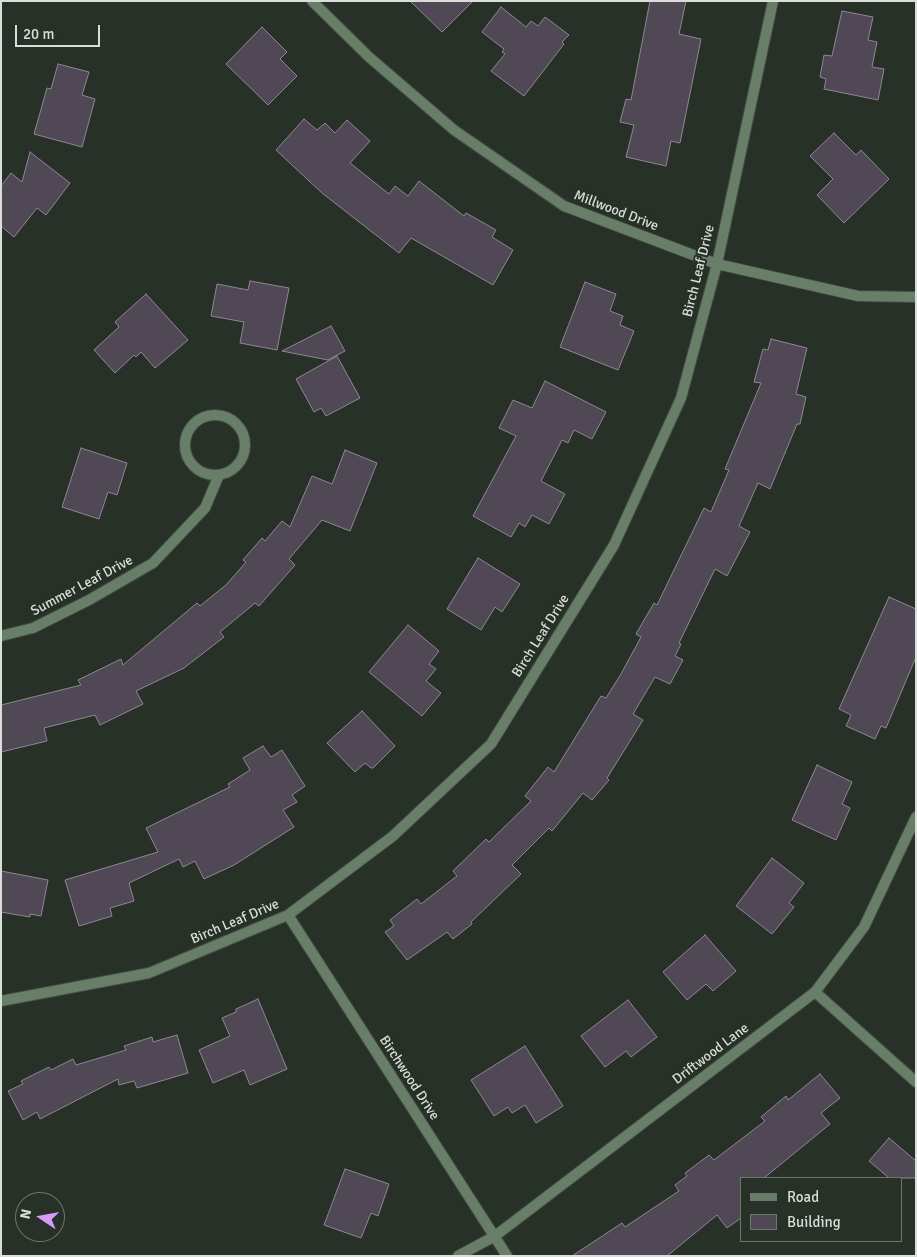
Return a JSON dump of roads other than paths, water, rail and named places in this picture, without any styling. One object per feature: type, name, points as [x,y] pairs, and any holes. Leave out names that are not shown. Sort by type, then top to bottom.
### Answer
[{"type":"street","name":"Millwood Drive","points":[[312,1],[369,57],[454,130],[564,206],[716,264],[858,296],[916,297]]},
{"type":"street","name":"Birch Leaf Drive","points":[[1,1001],[148,973],[288,915],[393,836],[491,744],[614,545],[681,398],[716,264],[773,1]]},
{"type":"street","points":[[217,415],[226,417],[241,429],[245,448],[237,466],[219,475],[208,475],[192,464],[185,445],[187,435],[198,420],[217,415]]},
{"type":"street","name":"Summer Leaf Drive","points":[[1,636],[33,628],[90,600],[153,563],[205,508],[219,475]]},
{"type":"street","name":"Driftwood Lane","points":[[458,1256],[495,1236],[815,992],[864,927],[916,817]]},
{"type":"street","name":"Birchwood Drive","points":[[288,915],[507,1256]]},
{"type":"street","points":[[815,992],[916,1082]]}]
